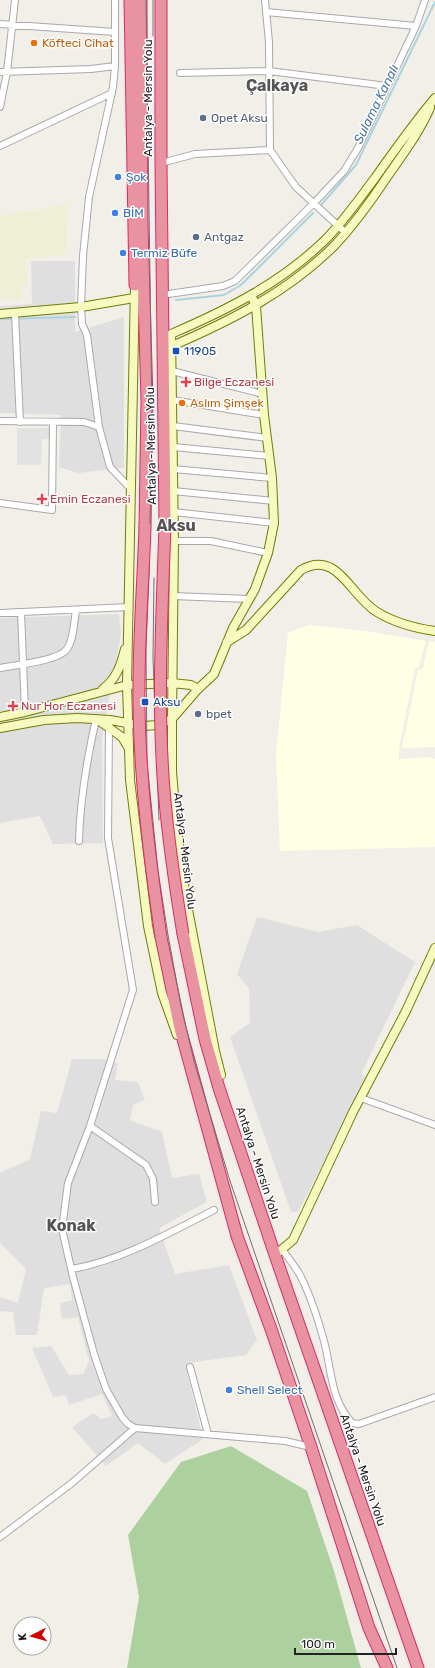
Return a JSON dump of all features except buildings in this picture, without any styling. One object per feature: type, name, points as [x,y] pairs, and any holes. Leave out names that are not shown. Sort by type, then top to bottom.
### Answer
[{"type":"highway","points":[[130,0],[135,285]]},
{"type":"highway","name":"Antalya - Mersin Yolu","points":[[141,0],[142,225],[147,401],[146,527],[139,676],[140,728],[148,839],[161,937],[180,1028],[237,1236],[271,1329],[370,1628],[387,1668]]},
{"type":"highway","name":"Antalya - Mersin Yolu","points":[[161,0],[162,295],[165,526],[160,665],[164,788],[168,834],[183,934],[205,1039],[237,1143],[279,1252],[418,1668]]},
{"type":"highway","points":[[135,285],[142,225]]},
{"type":"highway","points":[[163,308],[171,334]]},
{"type":"highway","points":[[370,1628],[380,1668]]},
{"type":"main road","points":[[237,1143],[215,1050],[186,899],[177,829],[172,772],[174,541],[171,334],[211,316],[251,295],[280,277],[306,258],[326,239],[353,208],[415,122],[435,98]]},
{"type":"main road","points":[[172,346],[216,327],[256,306],[311,266],[334,246],[362,214],[421,128],[435,98]]},
{"type":"main road","points":[[135,285],[127,685],[128,747],[136,841],[148,926],[162,992],[192,1074]]},
{"type":"main road","points":[[0,728],[44,720],[96,719],[144,726],[157,725],[172,719],[198,689],[214,674],[233,628],[254,589],[268,552],[274,523],[274,501],[264,415],[256,306],[251,295]]},
{"type":"main road","points":[[0,314],[15,315],[81,308],[134,298]]},
{"type":"main road","points":[[227,642],[246,630],[301,570],[310,565],[320,564],[329,566],[338,572],[359,597],[375,612],[396,623],[418,629],[435,631]]},
{"type":"main road","points":[[100,691],[111,683],[120,669],[128,637]]},
{"type":"main road","points":[[0,717],[25,712],[127,685],[172,683],[191,685],[198,689]]},
{"type":"main road","points":[[96,719],[110,727],[122,737],[128,747]]},
{"type":"main road","points":[[279,1252],[293,1240],[361,1098],[406,1011],[435,948]]},
{"type":"street","points":[[0,107],[7,72],[15,0]]},
{"type":"street","points":[[115,0],[115,66],[112,93],[89,197],[83,256],[81,308],[82,324],[87,335],[99,427],[110,468],[131,489]]},
{"type":"street","points":[[265,0],[269,42],[270,150],[296,187],[346,233]]},
{"type":"street","points":[[162,295],[223,286],[235,281],[313,204],[344,170],[358,148],[416,26],[425,0]]},
{"type":"street","points":[[266,12],[416,26]]},
{"type":"street","points":[[0,24],[115,32]]},
{"type":"street","points":[[0,72],[91,70],[115,66]]},
{"type":"street","points":[[180,73],[269,71],[387,86]]},
{"type":"street","points":[[0,146],[112,93]]},
{"type":"street","points":[[161,163],[195,154],[270,150]]},
{"type":"street","points":[[15,315],[20,422]]},
{"type":"street","points":[[172,371],[263,394]]},
{"type":"street","points":[[172,400],[264,415]]},
{"type":"street","points":[[0,421],[84,422],[99,427]]},
{"type":"street","points":[[0,503],[52,510],[53,422]]},
{"type":"street","points":[[173,426],[267,438]]},
{"type":"street","points":[[173,447],[269,456]]},
{"type":"street","points":[[173,469],[272,478]]},
{"type":"street","points":[[173,490],[274,501]]},
{"type":"street","points":[[173,512],[274,523]]},
{"type":"street","points":[[174,541],[211,541],[268,552]]},
{"type":"street","points":[[173,596],[249,599]]},
{"type":"street","points":[[0,613],[129,607]]},
{"type":"street","points":[[0,668],[55,657],[64,652],[70,642],[76,610]]},
{"type":"street","points":[[21,612],[25,712]]},
{"type":"street","points":[[79,841],[81,805],[88,753],[96,719]]},
{"type":"street","points":[[110,727],[108,838],[133,990],[90,1126],[68,1183],[62,1229],[94,1354],[106,1389],[122,1417],[128,1424],[135,1428],[285,1441],[311,1447]]},
{"type":"street","points":[[361,1098],[435,1125]]},
{"type":"street","points":[[90,1126],[146,1165],[154,1179],[155,1202]]},
{"type":"street","points":[[72,1269],[91,1265],[137,1248],[214,1210]]},
{"type":"street","points":[[279,1252],[300,1276],[310,1297],[329,1362],[334,1394],[344,1414],[352,1423],[359,1424],[435,1397]]},
{"type":"street","points":[[190,1367],[208,1434]]},
{"type":"street","points":[[0,1537],[72,1482],[135,1428]]},
{"type":"shaded area","points":[[68,204],[65,255],[26,259],[28,285],[21,287],[21,301],[0,298],[0,216]]},
{"type":"shaded area","points":[[31,261],[75,261],[75,332],[124,317],[124,468],[78,473],[59,467],[61,415],[0,413],[0,306],[32,304]]},
{"type":"shaded area","points":[[17,428],[49,428],[49,439],[42,439],[41,465],[17,465]]},
{"type":"shaded area","points":[[119,614],[121,633],[102,738],[103,843],[53,844],[40,816],[0,823],[0,618]]},
{"type":"shaded area","points":[[309,625],[365,631],[426,641],[419,667],[415,669],[399,748],[399,759],[428,757],[435,759],[435,847],[280,851],[276,754],[288,633]]},
{"type":"shaded area","points":[[429,641],[435,642],[435,747],[402,748],[418,670],[423,668]]},
{"type":"shaded area","points":[[257,917],[318,932],[357,925],[415,962],[362,1072],[362,1075],[367,1078],[298,1212],[291,1212],[230,1037],[250,1023],[249,989],[237,974]]},
{"type":"shaded area","points":[[72,1059],[102,1059],[118,1064],[115,1080],[138,1082],[145,1100],[133,1105],[130,1120],[162,1132],[172,1178],[199,1174],[207,1202],[159,1228],[175,1274],[229,1265],[257,1340],[246,1355],[187,1363],[187,1373],[203,1439],[165,1464],[138,1443],[106,1466],[72,1427],[94,1413],[101,1419],[112,1416],[102,1394],[69,1405],[66,1395],[53,1397],[32,1348],[51,1346],[69,1375],[83,1374],[89,1361],[78,1317],[62,1319],[60,1303],[72,1300],[70,1284],[44,1288],[37,1335],[16,1335],[13,1312],[0,1311],[0,1297],[18,1303],[26,1269],[0,1243],[0,1173],[30,1159],[41,1111],[57,1113]]},
{"type":"green space","points":[[231,1446],[307,1491],[334,1571],[361,1668],[127,1668],[139,1597],[128,1535],[181,1462]]},
{"type":"waterway","name":"Sulama Kanalı","points":[[321,205],[356,165],[435,2]]},
{"type":"waterway","name":"Sulama Kanalı","points":[[176,300],[224,295],[241,285],[313,213]]},
{"type":"waterway","name":"Sulama Kanalı","points":[[0,319],[75,317]]},
{"type":"tram line","points":[[146,0],[152,416],[146,648],[147,763],[158,871],[181,1006],[194,1061],[230,1181],[397,1668]]},
{"type":"tram line","points":[[153,0],[153,36]]},
{"type":"tram line","points":[[154,578],[153,658],[159,820]]},
{"type":"place","name":"Köfteci Cihat","points":[[34,43]]},
{"type":"place","name":"Opet Aksu","points":[[203,118]]},
{"type":"place","name":"Şok","points":[[118,177]]},
{"type":"place","name":"BİM","points":[[115,213]]},
{"type":"place","name":"Antgaz","points":[[196,237]]},
{"type":"place","name":"Termiz Büfe","points":[[123,253]]},
{"type":"place","name":"11905","points":[[176,351]]},
{"type":"place","name":"Bilge Eczanesi","points":[[186,382]]},
{"type":"place","name":"Aslım Şimşek","points":[[182,403]]},
{"type":"place","name":"Emin Eczanesi","points":[[42,499]]},
{"type":"place","name":"Aksu","points":[[145,702]]},
{"type":"place","name":"Nur Hor Eczanesi","points":[[13,706]]},
{"type":"place","name":"bpet","points":[[198,714]]},
{"type":"place","name":"Shell Select","points":[[229,1390]]},
{"type":"district","name":"Çalkaya","points":[[277,85]]},
{"type":"district","name":"Aksu","points":[[176,525]]},
{"type":"district","name":"Konak","points":[[71,1225]]}]
